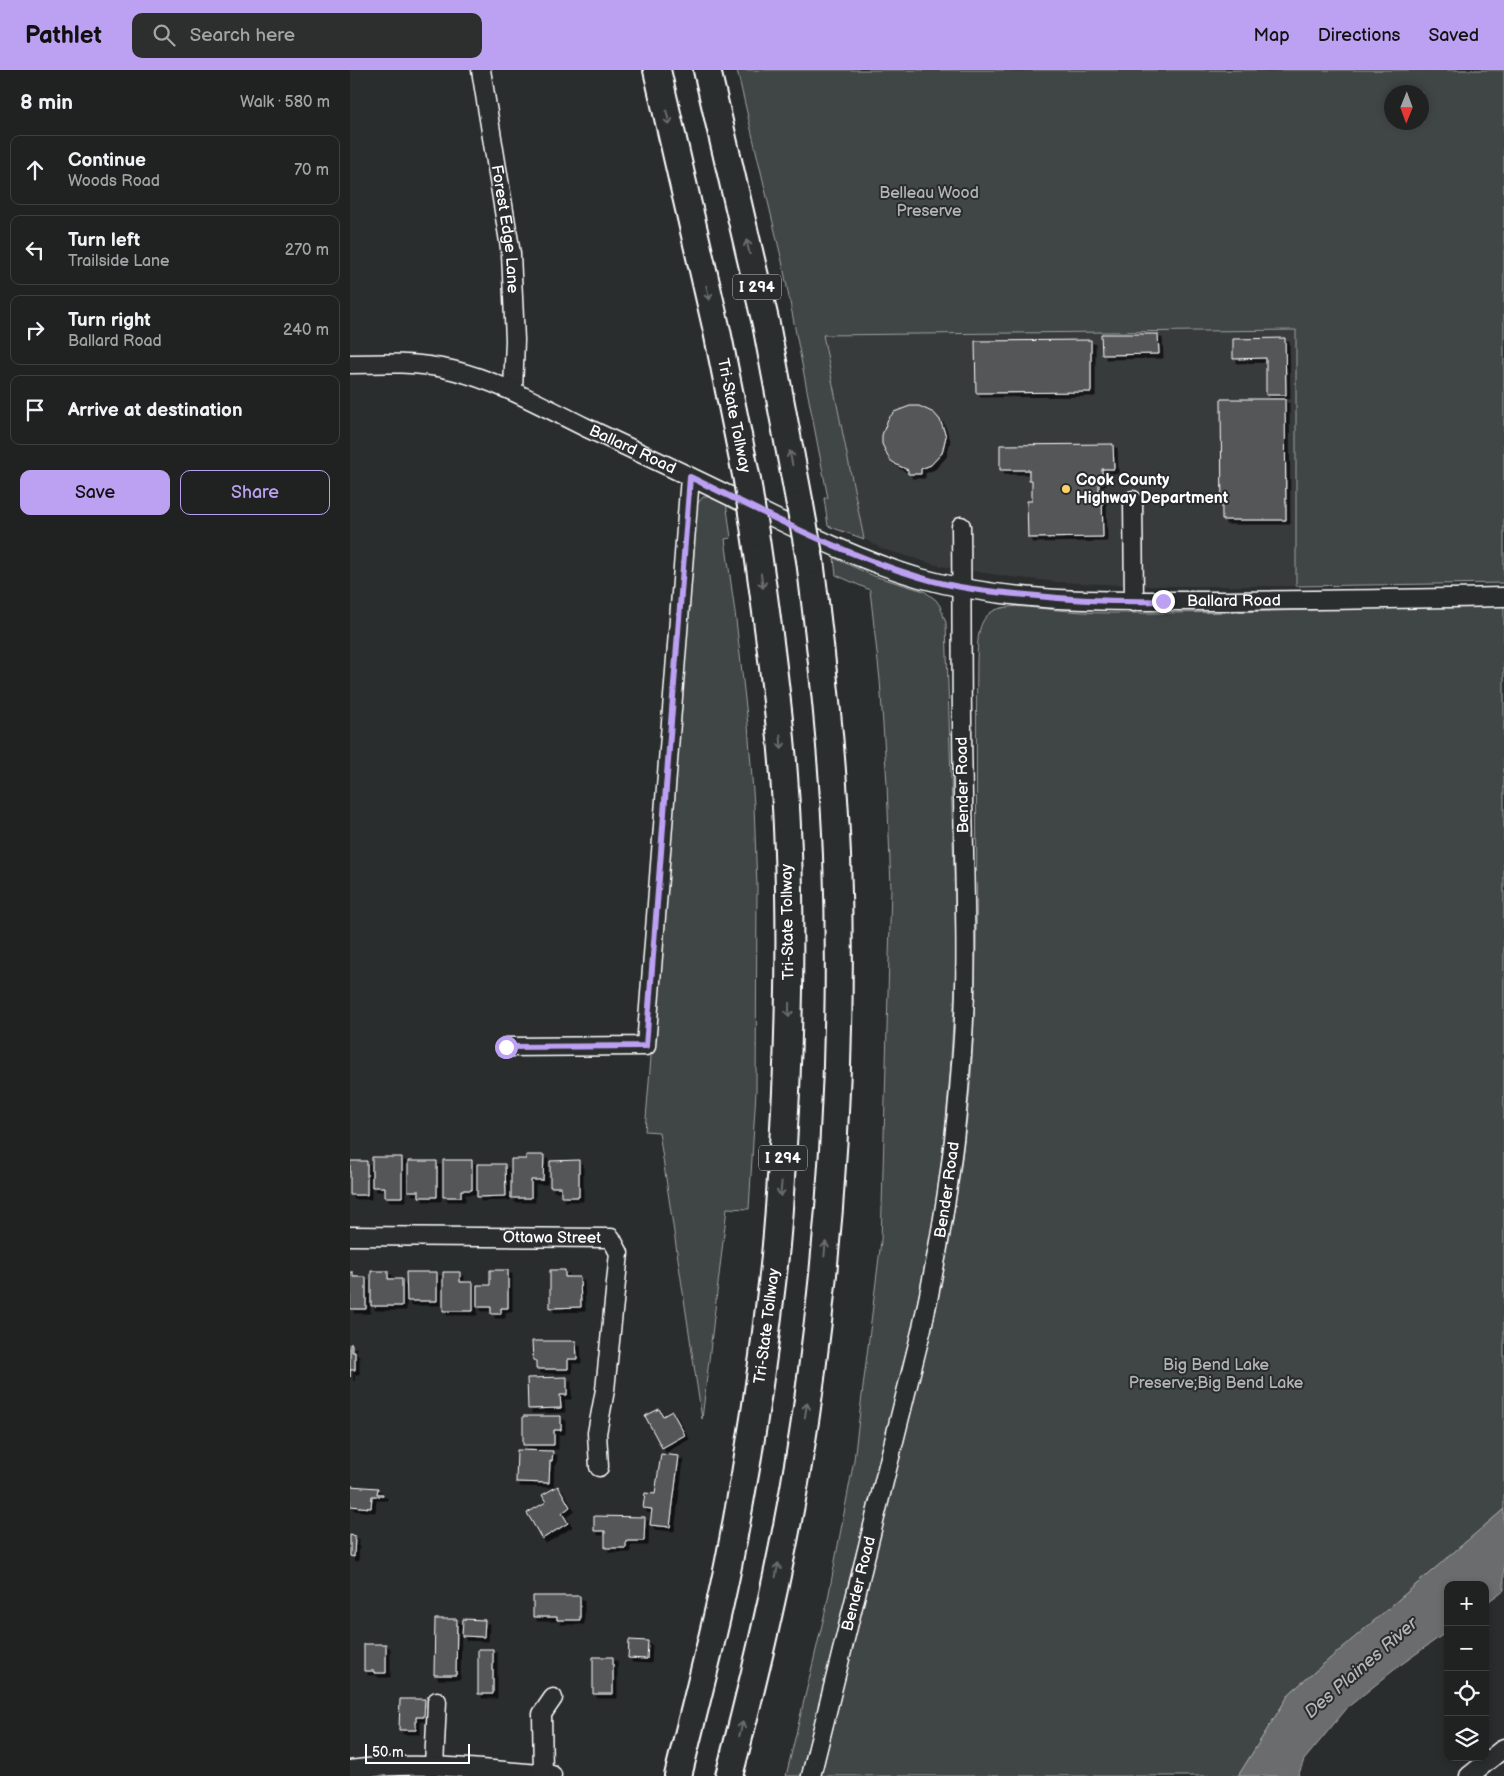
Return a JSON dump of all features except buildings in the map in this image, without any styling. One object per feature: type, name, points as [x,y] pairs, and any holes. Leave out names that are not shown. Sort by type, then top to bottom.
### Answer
[{"type":"highway","name":"Tri-State Tollway","points":[[657,70],[717,332],[747,480],[769,634],[781,742],[788,859],[790,939],[782,1180],[771,1298],[747,1457],[728,1563],[678,1776]]},
{"type":"highway","name":"I 294","points":[[707,70],[766,324],[810,560],[829,726],[837,854],[839,969],[834,1134],[821,1296],[811,1379],[799,1458],[776,1577],[749,1698],[729,1776]]},
{"type":"street","name":"Forest Edge Lane","points":[[481,70],[511,254],[515,340],[512,390]]},
{"type":"street","name":"Ballard Road","points":[[350,364],[396,363],[452,370],[512,390],[801,532],[920,578],[961,587],[998,593],[1073,600],[1134,602],[1285,602],[1504,597]]},
{"type":"street","points":[[506,1047],[646,1046],[690,477]]},
{"type":"street","points":[[1133,500],[1134,602]]},
{"type":"street","name":"Bender Road","points":[[812,1776],[922,1328],[938,1254],[962,1064],[966,975],[960,526]]},
{"type":"street","name":"Ottawa Street","points":[[350,1236],[611,1238],[619,1253],[605,1390],[597,1434],[599,1467]]},
{"type":"street","points":[[350,1770],[375,1766],[434,1767],[548,1774],[542,1714],[553,1698]]},
{"type":"street","points":[[434,1767],[437,1701]]},
{"type":"street","points":[[1469,1776],[1504,1748]]},
{"type":"shaded area","points":[[1296,330],[1296,586],[1149,586],[1057,582],[1011,577],[940,566],[882,549],[864,539],[822,335]]},
{"type":"green space","name":"Belleau Wood Preserve","points":[[737,70],[1504,70],[1504,583],[1296,586],[1296,330],[823,335],[864,539],[828,526],[824,498],[828,498],[782,261]]},
{"type":"green space","points":[[703,497],[726,502],[731,538],[725,539],[748,725],[754,805],[757,887],[756,1091],[749,1209],[727,1208],[702,1419],[659,1132],[645,1131],[696,505]]},
{"type":"green space","points":[[834,558],[874,576],[924,591],[936,600],[946,623],[956,970],[944,1140],[935,1212],[914,1320],[801,1776],[786,1776],[827,1604],[854,1460],[881,1241],[891,888],[880,680],[870,590],[836,575]]},
{"type":"green space","name":"Big Bend Lake Preserve;Big Bend Lake","points":[[1504,604],[1504,1509],[1290,1693],[1238,1776],[821,1776],[936,1310],[950,1238],[961,1165],[966,1129],[974,1019],[977,660],[978,637],[982,623],[991,612],[1010,607],[1095,613],[1160,613]]},
{"type":"water","name":"Des Plaines River","points":[[1504,1509],[1504,1590],[1489,1601],[1489,1581],[1444,1581],[1444,1634],[1399,1666],[1348,1707],[1304,1760],[1298,1776],[1238,1776],[1290,1693]]},
{"type":"place","name":"Cook County Highway Department","points":[[1066,489]]},
{"type":"route","points":[[506,1047],[646,1046],[690,477],[801,532],[882,565],[920,578],[998,593],[1073,600],[1163,601]]}]
